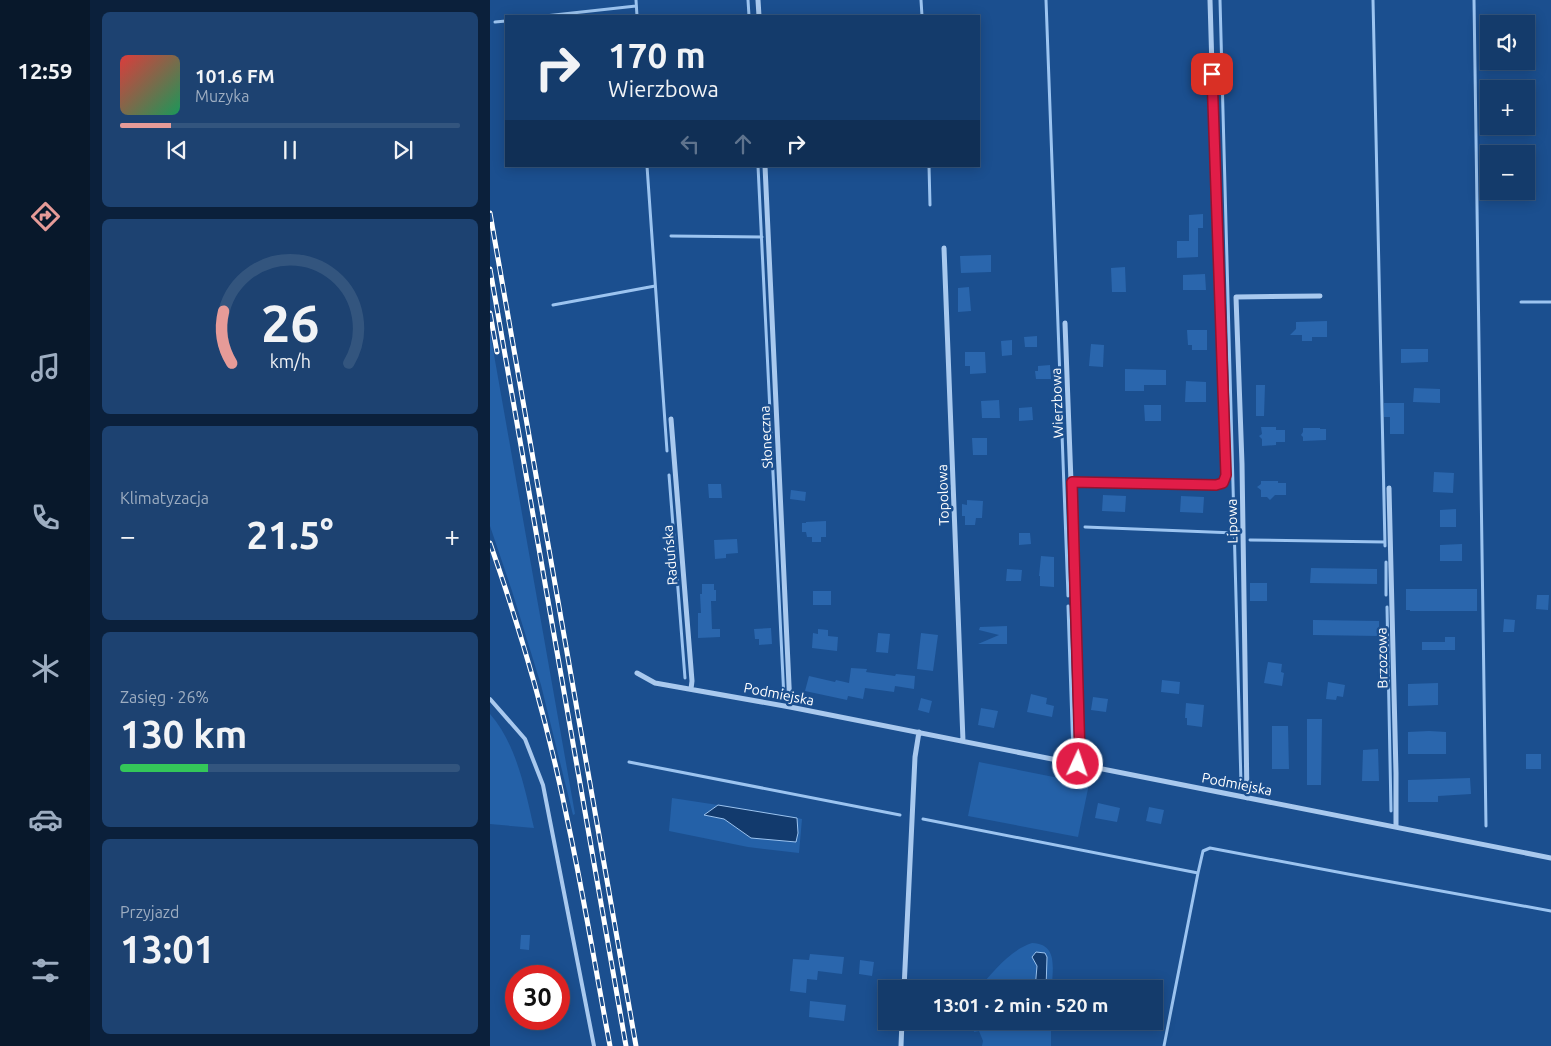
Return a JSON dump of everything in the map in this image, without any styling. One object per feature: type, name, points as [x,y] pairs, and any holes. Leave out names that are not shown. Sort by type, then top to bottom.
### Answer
[{"type":"street","points":[[758,0],[759,15]]},
{"type":"street","points":[[1072,482],[1216,485],[1223,483],[1226,475],[1210,0]]},
{"type":"street","name":"Słoneczna","points":[[766,167],[790,707]]},
{"type":"street","name":"Topolowa","points":[[944,248],[963,741]]},
{"type":"street","name":"Lipowa","points":[[1247,798],[1242,464],[1236,297],[1320,296]]},
{"type":"street","name":"Wierzbowa","points":[[1065,323],[1072,482],[1080,757],[1078,764]]},
{"type":"street","name":"Raduńska","points":[[671,419],[692,681],[691,689]]},
{"type":"street","name":"Brzozowa","points":[[1389,488],[1396,827]]},
{"type":"street","name":"Podmiejska","points":[[637,673],[655,683],[919,732],[1551,858]]},
{"type":"street","points":[[904,980],[915,757],[919,732]]},
{"type":"street","points":[[901,1046],[902,1030]]},
{"type":"lane","points":[[490,699],[525,739],[543,784],[594,1046]]},
{"type":"shaded area","points":[[490,332],[575,814],[573,815],[541,685],[490,526]]},
{"type":"shaded area","points":[[490,714],[507,740],[519,768],[534,828],[490,824]]},
{"type":"shaded area","points":[[979,762],[1089,784],[1078,837],[968,816]]},
{"type":"shaded area","points":[[672,798],[718,805],[705,815],[724,819],[751,838],[798,833],[797,818],[802,819],[799,853],[748,847],[669,831]]},
{"type":"shaded area","points":[[718,805],[797,818],[798,833],[796,842],[751,838],[724,819],[704,815]]},
{"type":"shaded area","points":[[1032,943],[1041,944],[1047,948],[1052,959],[1052,980],[1046,980],[1047,957],[1037,966],[1036,980],[986,980],[1009,956]]},
{"type":"shaded area","points":[[1036,952],[1045,953],[1047,957],[1046,980],[1036,980],[1037,966],[1032,957]]},
{"type":"shaded area","points":[[974,1030],[1051,1030],[1051,1046],[982,1046],[983,1041],[979,1031],[974,1032]]},
{"type":"building","points":[[1203,214],[1203,228],[1198,228],[1198,257],[1177,258],[1177,241],[1189,241],[1189,215]]},
{"type":"building","points":[[991,255],[991,272],[961,273],[960,256]]},
{"type":"building","points":[[1125,267],[1126,292],[1112,292],[1111,268]]},
{"type":"building","points":[[1205,274],[1206,290],[1183,290],[1183,275]]},
{"type":"building","points":[[969,287],[971,311],[958,312],[958,288]]},
{"type":"building","points":[[1327,321],[1327,337],[1312,337],[1312,341],[1302,341],[1302,335],[1290,335],[1296,329],[1296,322]]},
{"type":"building","points":[[1187,330],[1207,330],[1207,350],[1192,350],[1192,345],[1188,345]]},
{"type":"building","points":[[1037,336],[1037,347],[1025,347],[1024,337]]},
{"type":"building","points":[[1012,340],[1012,355],[1002,356],[1001,341]]},
{"type":"building","points":[[1091,344],[1104,345],[1103,367],[1089,366]]},
{"type":"building","points":[[1401,349],[1428,349],[1428,362],[1401,363]]},
{"type":"building","points":[[965,352],[985,352],[986,373],[970,374],[970,366],[965,366]]},
{"type":"building","points":[[1050,365],[1051,379],[1036,379],[1035,371],[1038,371],[1038,366]]},
{"type":"building","points":[[1125,369],[1166,370],[1166,385],[1144,385],[1144,391],[1125,391]]},
{"type":"building","points":[[1186,381],[1206,382],[1206,402],[1185,402]]},
{"type":"building","points":[[1256,385],[1265,385],[1264,416],[1256,416]]},
{"type":"building","points":[[1414,388],[1440,389],[1440,403],[1413,402]]},
{"type":"building","points":[[999,400],[1000,418],[982,418],[981,401]]},
{"type":"building","points":[[1384,403],[1404,403],[1404,434],[1390,434],[1390,417],[1384,417]]},
{"type":"building","points":[[1144,405],[1161,405],[1161,421],[1145,421]]},
{"type":"building","points":[[1032,407],[1033,420],[1019,421],[1019,408]]},
{"type":"building","points":[[1261,427],[1276,427],[1276,430],[1285,430],[1285,442],[1276,442],[1276,445],[1262,446],[1262,439],[1259,436],[1262,434]]},
{"type":"building","points":[[1303,428],[1326,429],[1326,440],[1303,441],[1301,435]]},
{"type":"building","points":[[972,438],[987,438],[987,455],[973,455]]},
{"type":"building","points":[[1434,472],[1454,473],[1453,493],[1433,492]]},
{"type":"building","points":[[1261,481],[1286,483],[1286,495],[1275,495],[1270,500],[1267,497],[1261,497],[1261,490],[1257,487],[1261,484]]},
{"type":"building","points":[[708,484],[721,484],[722,498],[709,498]]},
{"type":"building","points":[[791,490],[806,492],[805,501],[790,499]]},
{"type":"building","points":[[1103,495],[1126,496],[1125,512],[1102,511]]},
{"type":"building","points":[[1181,496],[1204,497],[1203,513],[1180,512]]},
{"type":"building","points":[[967,500],[983,501],[982,518],[976,518],[975,525],[965,525],[965,516],[962,516],[962,504],[967,505]]},
{"type":"building","points":[[1456,509],[1456,527],[1440,527],[1440,510]]},
{"type":"building","points":[[826,521],[826,537],[821,537],[821,542],[812,542],[812,537],[807,537],[806,532],[802,532],[802,523]]},
{"type":"building","points":[[1019,533],[1030,533],[1031,544],[1019,545]]},
{"type":"building","points":[[737,539],[738,553],[726,554],[726,558],[715,559],[714,540]]},
{"type":"building","points":[[1462,544],[1462,561],[1440,561],[1440,545]]},
{"type":"building","points":[[1041,556],[1054,557],[1054,587],[1040,586]]},
{"type":"building","points":[[1311,568],[1377,569],[1377,584],[1310,583]]},
{"type":"building","points":[[1007,569],[1022,570],[1021,581],[1006,581]]},
{"type":"building","points":[[1250,583],[1267,583],[1267,601],[1250,601]]},
{"type":"building","points":[[702,584],[714,584],[716,601],[711,601],[712,629],[720,629],[720,637],[698,638],[698,613],[701,613],[700,594],[702,594]]},
{"type":"building","points":[[1406,589],[1477,589],[1477,611],[1406,610]]},
{"type":"building","points":[[813,591],[831,591],[831,605],[813,605]]},
{"type":"building","points":[[1537,595],[1549,595],[1548,610],[1536,609]]},
{"type":"building","points":[[1504,619],[1515,620],[1514,632],[1503,632]]},
{"type":"building","points":[[1313,620],[1379,621],[1379,636],[1313,635]]},
{"type":"building","points":[[1007,626],[1007,644],[978,644],[999,635],[979,630],[980,627]]},
{"type":"building","points":[[771,628],[772,644],[759,645],[759,639],[755,639],[754,629]]},
{"type":"building","points":[[818,629],[828,630],[828,636],[838,637],[837,651],[812,648],[813,633],[818,634]]},
{"type":"building","points":[[878,633],[890,634],[888,653],[876,652]]},
{"type":"building","points":[[921,633],[938,635],[933,671],[917,669]]},
{"type":"building","points":[[1445,637],[1455,637],[1455,650],[1422,650],[1422,642],[1445,642]]},
{"type":"building","points":[[1268,662],[1282,664],[1281,672],[1284,673],[1282,686],[1264,683]]},
{"type":"building","points":[[851,668],[867,669],[866,672],[895,676],[896,674],[915,676],[914,689],[895,686],[894,692],[865,688],[863,699],[848,696],[847,700],[805,691],[809,676],[849,683]]},
{"type":"building","points":[[1162,680],[1180,682],[1179,694],[1161,692]]},
{"type":"building","points":[[1328,682],[1345,685],[1343,697],[1337,696],[1336,700],[1326,699]]},
{"type":"building","points":[[1438,683],[1438,705],[1408,706],[1408,684]]},
{"type":"building","points":[[1031,694],[1047,698],[1046,704],[1054,706],[1052,717],[1027,712]]},
{"type":"building","points":[[1093,697],[1108,699],[1106,712],[1091,710]]},
{"type":"building","points":[[921,698],[932,701],[929,713],[918,710]]},
{"type":"building","points":[[1186,703],[1204,705],[1202,727],[1187,725],[1187,718],[1185,718]]},
{"type":"building","points":[[981,708],[998,711],[994,728],[978,725]]},
{"type":"building","points":[[1307,719],[1322,719],[1321,785],[1307,785]]},
{"type":"building","points":[[1272,726],[1288,726],[1289,769],[1272,769]]},
{"type":"building","points":[[1408,732],[1446,732],[1446,754],[1408,754]]},
{"type":"building","points":[[1378,749],[1379,781],[1362,781],[1363,750]]},
{"type":"building","points":[[1526,754],[1541,754],[1541,769],[1526,769]]},
{"type":"building","points":[[1470,778],[1471,794],[1438,796],[1438,802],[1408,802],[1408,780]]},
{"type":"building","points":[[1098,803],[1120,808],[1117,822],[1095,818]]},
{"type":"building","points":[[1149,807],[1164,810],[1161,824],[1146,821]]},
{"type":"building","points":[[521,935],[530,935],[529,950],[520,949]]},
{"type":"building","points":[[810,954],[844,957],[842,974],[818,971],[817,980],[807,979],[806,993],[790,991],[793,959],[809,960]]},
{"type":"building","points":[[860,960],[874,962],[872,976],[859,974]]},
{"type":"building","points":[[810,1001],[846,1005],[844,1021],[809,1017]]},
{"type":"waterway","points":[[636,0],[637,15]]},
{"type":"waterway","points":[[748,0],[749,15]]},
{"type":"waterway","points":[[921,0],[922,15]]},
{"type":"waterway","points":[[1046,0],[1068,596]]},
{"type":"waterway","points":[[1220,0],[1241,784]]},
{"type":"waterway","points":[[1373,0],[1385,546]]},
{"type":"waterway","points":[[1474,0],[1486,826]]},
{"type":"waterway","points":[[554,15],[636,6]]},
{"type":"waterway","points":[[495,22],[505,21]]},
{"type":"waterway","points":[[647,167],[667,451]]},
{"type":"waterway","points":[[758,167],[784,699]]},
{"type":"waterway","points":[[929,167],[930,205]]},
{"type":"waterway","points":[[671,236],[762,237]]},
{"type":"waterway","points":[[553,305],[655,286]]},
{"type":"waterway","points":[[1521,302],[1551,302]]},
{"type":"waterway","points":[[669,475],[685,678]]},
{"type":"waterway","points":[[1085,527],[1235,533]]},
{"type":"waterway","points":[[1250,540],[1385,542]]},
{"type":"waterway","points":[[1386,562],[1386,595]]},
{"type":"waterway","points":[[1068,606],[1073,754]]},
{"type":"waterway","points":[[1387,607],[1391,811]]},
{"type":"waterway","points":[[629,762],[900,815]]},
{"type":"waterway","points":[[923,819],[1198,873],[1203,851],[1210,848],[1551,911]]},
{"type":"waterway","points":[[1164,1046],[1198,873]]},
{"type":"railway","points":[[490,213],[636,1046]]},
{"type":"railway","points":[[490,269],[626,1046]]},
{"type":"railway","points":[[490,313],[497,352]]},
{"type":"railway","points":[[490,543],[524,647],[561,787],[610,1046]]},
{"type":"route","points":[[1078,764],[1080,757],[1072,482],[1216,485],[1223,483],[1226,475],[1212,74]]}]
